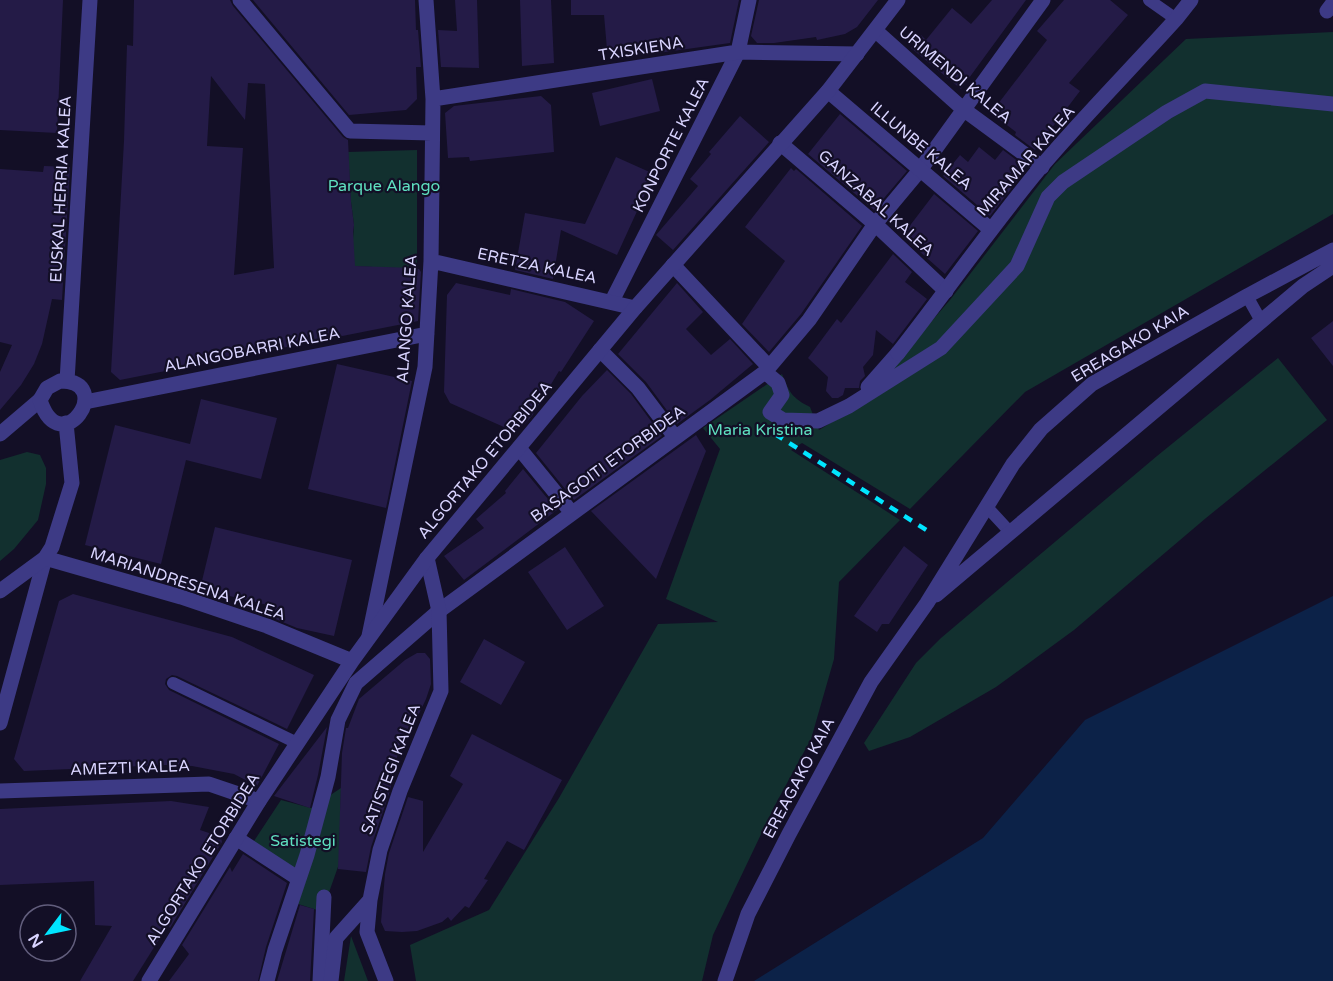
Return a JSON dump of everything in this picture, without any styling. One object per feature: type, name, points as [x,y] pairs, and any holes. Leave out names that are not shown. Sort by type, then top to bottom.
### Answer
[{"type":"street","name":"EUSKAL HERRIA KALEA","points":[[67,381],[90,0]]},
{"type":"street","points":[[240,0],[350,131],[432,133]]},
{"type":"street","name":"ALANGO KALEA","points":[[369,636],[424,367],[427,334],[433,99],[426,0]]},
{"type":"street","name":"KONPORTE KALEA","points":[[612,301],[738,52],[749,0]]},
{"type":"street","name":"ALGORTAKO ETORBIDEA","points":[[149,981],[297,743],[369,636],[427,558],[635,308],[828,91],[898,0]]},
{"type":"street","name":"BASAGOITI ETORBIDEA","points":[[267,981],[274,950],[299,879],[328,777],[338,720],[356,682],[439,610],[767,369],[809,320],[875,224],[921,170],[1044,0]]},
{"type":"street","name":"MIRAMAR KALEA","points":[[849,406],[878,377],[946,291],[990,229],[1042,167],[1191,0]]},
{"type":"street","name":"URIMENDI KALEA","points":[[876,31],[963,109],[1042,167]]},
{"type":"street","name":"TXISKIENA","points":[[433,99],[738,52],[857,54]]},
{"type":"street","name":"ILLUNBE KALEA","points":[[828,91],[990,229]]},
{"type":"street","points":[[673,264],[778,383],[782,395],[770,412],[783,420],[818,421],[849,406],[940,348],[1017,266],[1048,197],[1063,182],[1167,112],[1205,91],[1333,104]]},
{"type":"street","name":"GANZABAL KALEA","points":[[780,143],[875,224],[946,291]]},
{"type":"street","name":"EREAGAKO KAIA","points":[[725,981],[748,914],[820,774],[871,682],[927,603],[1013,464],[1041,429],[1092,384],[1333,250]]},
{"type":"street","name":"ERETZA KALEA","points":[[430,261],[635,308]]},
{"type":"street","name":"EREAGAKO KAIA","points":[[927,603],[1303,286],[1333,266]]},
{"type":"street","name":"ALANGOBARRI KALEA","points":[[85,402],[427,334]]},
{"type":"street","points":[[600,350],[638,388],[675,436]]},
{"type":"street","points":[[0,434],[40,400],[53,383],[67,381],[80,388],[85,402],[77,418],[66,423],[52,420],[46,415],[40,400]]},
{"type":"street","points":[[0,723],[45,558],[52,547],[72,483],[66,423]]},
{"type":"street","points":[[519,448],[572,513]]},
{"type":"street","points":[[0,591],[45,558]]},
{"type":"street","name":"MARIANDRESENA KALEA","points":[[45,558],[182,597],[267,626],[352,661]]},
{"type":"street","name":"SATISTEGI KALEA","points":[[386,981],[367,932],[370,900],[380,850],[400,791],[441,691],[439,610],[427,558]]},
{"type":"street","name":"AMEZTI KALEA","points":[[0,791],[209,784],[259,801]]},
{"type":"street","points":[[236,838],[299,879]]},
{"type":"street","points":[[320,981],[324,897]]},
{"type":"street","points":[[331,981],[336,938],[370,900]]},
{"type":"lane","points":[[1149,0],[1176,19]]},
{"type":"lane","points":[[1247,296],[1261,321]]},
{"type":"lane","points":[[986,506],[1010,532]]},
{"type":"lane","points":[[173,683],[297,743]]},
{"type":"green space","name":"Maria Kristina","points":[[1333,32],[1333,214],[1025,392],[910,509],[802,443],[791,450],[900,520],[839,582],[834,659],[811,739],[774,807],[713,935],[702,981],[416,981],[410,945],[489,910],[559,798],[658,624],[718,622],[666,599],[720,449],[703,428],[782,374],[792,394],[810,407],[819,430],[857,407],[950,300],[1055,164],[1186,39]]},
{"type":"green space","name":"Parque Alango","points":[[417,150],[417,269],[351,266],[354,225],[348,152]]},
{"type":"green space","points":[[1278,358],[1327,420],[1206,518],[1074,630],[996,687],[910,737],[869,751],[864,743],[916,663],[941,638],[1157,456]]},
{"type":"green space","points":[[27,452],[40,455],[46,468],[46,484],[38,520],[14,549],[0,561],[0,460]]},
{"type":"green space","name":"Satistegi","points":[[341,788],[339,864],[327,898],[317,910],[295,903],[292,874],[252,844],[281,800],[311,808]]},
{"type":"green space","points":[[351,936],[368,981],[344,981]]},
{"type":"water","points":[[1333,596],[1333,981],[754,981],[983,838],[1085,720]]},
{"type":"building","points":[[0,0],[63,0],[57,133],[0,130]]},
{"type":"building","points":[[134,0],[230,0],[343,137],[348,140],[355,266],[419,269],[421,272],[418,321],[120,380],[111,372],[127,45],[133,46]],"holes":[[[211,76],[245,120],[248,83],[265,84],[274,268],[234,275],[243,148],[207,146]]]},
{"type":"building","points":[[253,0],[415,0],[421,67],[416,67],[417,99],[406,110],[349,115]]},
{"type":"building","points":[[455,0],[477,0],[479,68],[441,67],[438,30],[457,31]]},
{"type":"building","points":[[520,0],[551,0],[554,63],[522,66]]},
{"type":"building","points":[[571,0],[739,0],[730,43],[651,54],[650,46],[607,49],[604,15],[571,15]]},
{"type":"building","points":[[759,0],[878,0],[857,27],[845,34],[817,40],[816,37],[757,43],[751,36]]},
{"type":"building","points":[[992,0],[1026,0],[961,89],[911,48],[921,35],[926,40],[952,8],[971,24]]},
{"type":"building","points":[[1064,0],[1110,0],[1128,15],[1069,83],[1080,91],[1035,150],[991,113],[1047,40],[1037,31]]},
{"type":"building","points":[[652,79],[660,111],[600,126],[592,93]]},
{"type":"building","points":[[541,96],[551,105],[554,152],[470,161],[469,157],[448,158],[445,113],[454,106]]},
{"type":"building","points":[[840,114],[907,171],[874,210],[808,154]]},
{"type":"building","points":[[740,116],[769,142],[673,250],[656,235],[698,186],[690,179],[711,154],[709,152]]},
{"type":"building","points":[[979,147],[995,160],[1003,150],[1023,165],[1021,169],[1024,172],[990,216],[943,176],[960,155],[968,162]]},
{"type":"building","points":[[616,157],[654,174],[617,255],[561,230],[553,279],[515,270],[525,213],[585,224]]},
{"type":"building","points":[[44,166],[70,167],[62,300],[52,299],[42,344],[34,364],[21,385],[0,410],[0,372],[12,345],[0,342],[0,169],[43,172]]},
{"type":"building","points":[[791,168],[794,171],[796,169],[862,226],[801,314],[769,352],[742,324],[785,261],[745,227]]},
{"type":"building","points":[[934,194],[978,231],[945,274],[902,236]]},
{"type":"building","points":[[893,254],[912,272],[905,282],[927,299],[893,344],[876,330],[873,355],[863,367],[865,376],[860,381],[859,388],[845,388],[843,395],[832,398],[826,391],[828,377],[808,358],[837,319],[841,323]]},
{"type":"building","points":[[456,283],[510,295],[511,289],[565,302],[594,321],[561,372],[559,371],[532,416],[525,424],[513,431],[450,403],[444,392],[447,295]]},
{"type":"building","points":[[677,283],[703,312],[686,329],[711,355],[730,339],[753,364],[677,424],[646,382],[618,354]]},
{"type":"building","points":[[1333,321],[1333,366],[1311,338]]},
{"type":"building","points":[[337,364],[412,381],[386,508],[308,489]]},
{"type":"building","points":[[607,370],[631,394],[662,436],[574,500],[536,453],[582,396]]},
{"type":"building","points":[[201,399],[277,418],[261,479],[186,460],[161,564],[85,545],[115,425],[190,444]]},
{"type":"building","points":[[696,435],[706,451],[656,579],[591,511]]},
{"type":"building","points":[[523,469],[557,510],[464,580],[444,556],[484,528],[476,519],[506,493],[505,491]]},
{"type":"building","points":[[215,527],[352,560],[334,636],[297,628],[273,618],[276,607],[200,589]]},
{"type":"building","points":[[904,546],[928,565],[889,624],[882,624],[877,632],[854,616]]},
{"type":"building","points":[[565,547],[604,606],[567,630],[528,572]]},
{"type":"building","points":[[73,594],[232,637],[314,675],[287,729],[177,676],[172,675],[166,679],[165,684],[169,690],[279,744],[257,786],[234,774],[192,766],[165,765],[24,771],[14,759],[59,601]]},
{"type":"building","points":[[484,639],[525,662],[501,705],[460,682]]},
{"type":"building","points":[[417,653],[425,653],[430,659],[431,684],[407,739],[402,734],[390,791],[371,847],[366,872],[338,869],[342,753],[346,728],[348,728],[359,699],[405,660]]},
{"type":"building","points":[[327,727],[310,808],[274,796]]},
{"type":"building","points":[[472,734],[562,780],[524,850],[507,841],[484,879],[488,880],[469,908],[465,906],[451,921],[448,917],[442,922],[417,931],[385,931],[381,922],[385,874],[389,853],[408,797],[423,801],[423,852],[463,784],[450,776]]},
{"type":"building","points":[[171,801],[209,807],[200,830],[221,837],[222,842],[170,928],[168,925],[133,981],[80,981],[112,926],[95,925],[94,881],[0,885],[0,809]]},
{"type":"building","points":[[243,854],[287,883],[266,947],[258,981],[169,981],[189,954],[182,945],[230,867],[232,872]]},
{"type":"building","points":[[300,905],[314,909],[310,981],[277,981]]},
{"type":"railway","points":[[775,434],[928,531]]}]
